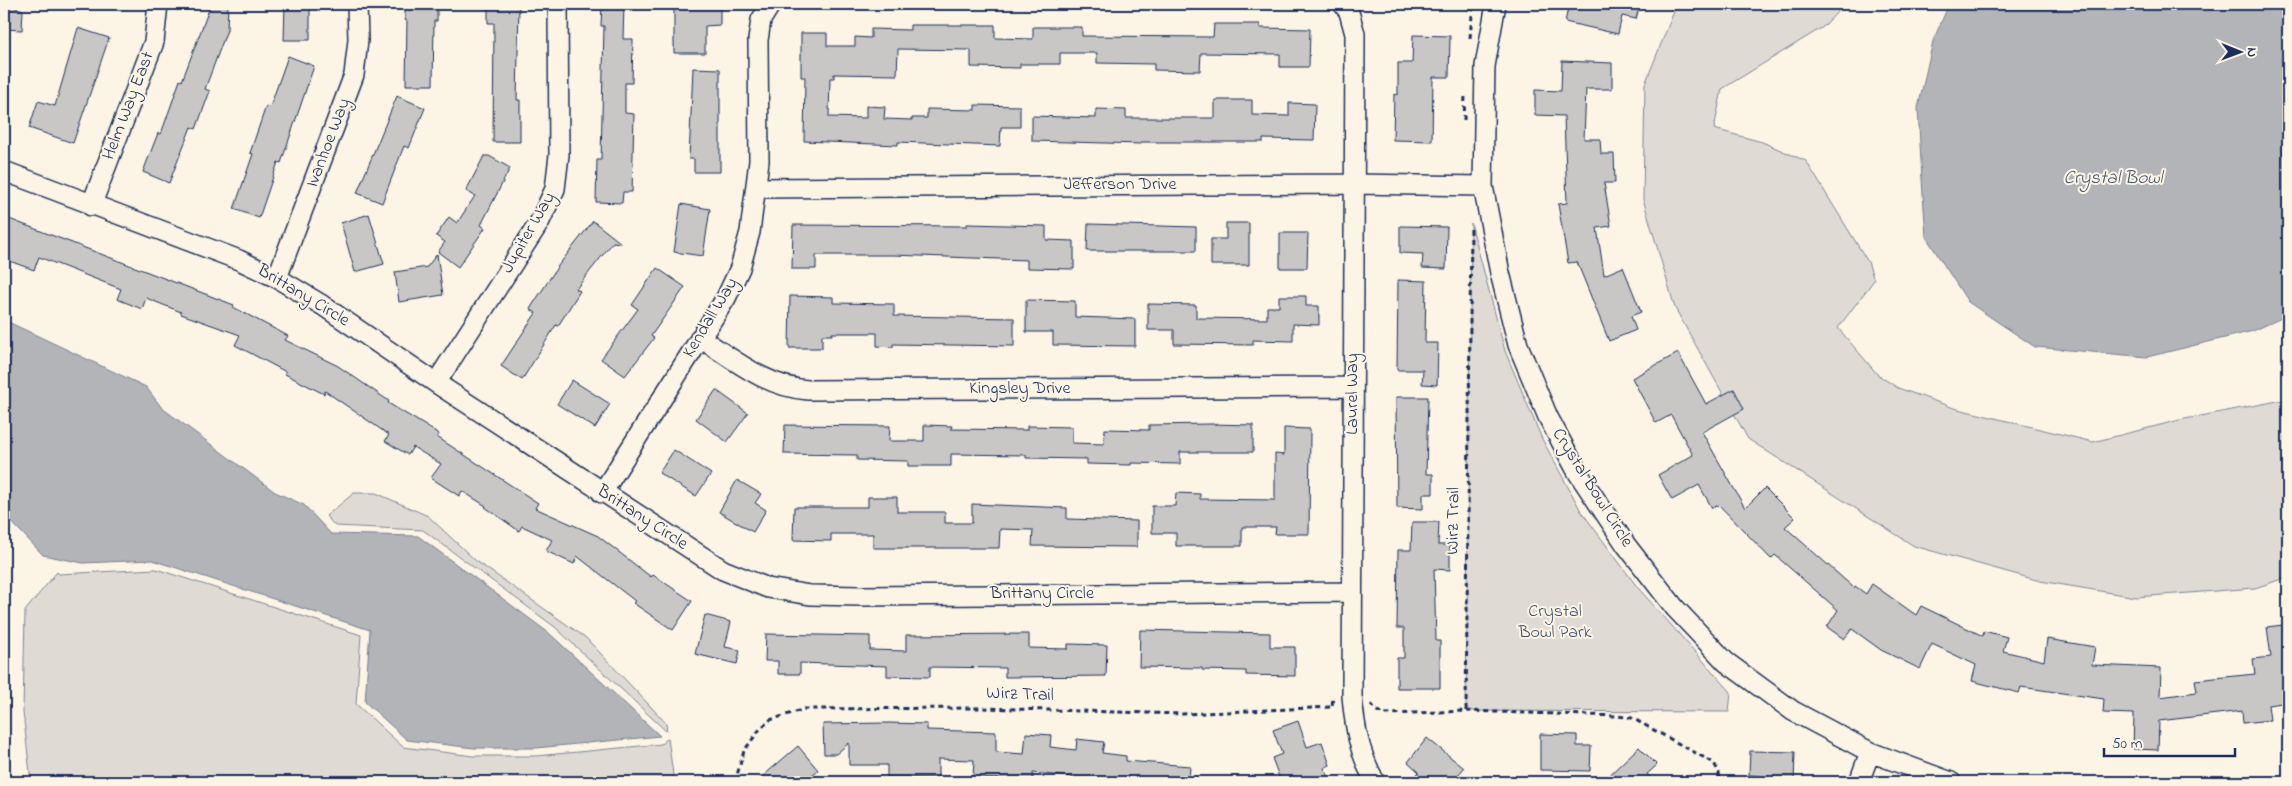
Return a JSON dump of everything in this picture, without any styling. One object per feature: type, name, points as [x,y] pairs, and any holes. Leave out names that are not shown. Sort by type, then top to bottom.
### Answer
[{"type":"street","name":"Helm Way East","points":[[91,206],[154,42],[158,4]]},
{"type":"street","name":"Ivanhoe Way","points":[[277,278],[354,75],[358,40],[357,4]]},
{"type":"street","name":"Jupiter Way","points":[[436,383],[539,223],[555,189],[559,155],[558,4]]},
{"type":"street","name":"Kendall Way","points":[[602,493],[726,298],[740,268],[750,232],[757,188],[759,162],[758,40],[761,20],[771,4]]},
{"type":"street","name":"Laurel Way","points":[[1343,4],[1350,12],[1355,34],[1352,696],[1355,730],[1367,766],[1375,782]]},
{"type":"street","name":"Crystal Bowl Circle","points":[[1496,4],[1485,66],[1483,186],[1500,273],[1522,354],[1548,417],[1578,473],[1626,545],[1675,608],[1726,662],[1793,712],[1870,752],[1951,782]]},
{"type":"street","name":"Brittany Circle","points":[[4,172],[239,260],[277,278],[322,305],[602,493],[724,570],[768,588],[810,595],[1352,592]]},
{"type":"street","name":"Jefferson Drive","points":[[757,188],[1354,184],[1483,186]]},
{"type":"street","name":"Kingsley Drive","points":[[700,338],[762,378],[793,389],[1353,387]]},
{"type":"street","points":[[1859,782],[1870,752]]},
{"type":"path","name":"Wirz Trail","points":[[1466,711],[1471,223]]},
{"type":"path","points":[[1370,695],[1371,704],[1377,711],[1387,714],[1466,711],[1632,718],[1714,763],[1719,772],[1720,782]]},
{"type":"path","name":"Wirz Trail","points":[[735,782],[744,751],[760,729],[770,720],[805,709],[981,708],[1183,714],[1332,707],[1332,696]]},
{"type":"green space","points":[[1677,4],[1845,4],[1823,27],[1722,89],[1714,129],[1762,142],[1806,161],[1868,262],[1874,280],[1838,328],[1878,375],[1898,388],[1954,408],[2093,442],[2180,420],[2288,399],[2288,577],[2255,588],[2136,597],[2040,581],[1914,546],[1748,439],[1675,308],[1643,199],[1645,84]]},
{"type":"green space","name":"Crystal Bowl Park","points":[[1471,223],[1505,351],[1542,439],[1581,511],[1638,588],[1731,692],[1729,712],[1466,711]]},
{"type":"green space","points":[[354,493],[376,493],[428,516],[476,561],[586,638],[666,723],[667,732],[555,627],[423,530],[335,526],[326,516]]},
{"type":"green space","points":[[156,569],[361,635],[356,704],[403,747],[473,756],[536,756],[661,744],[668,738],[674,782],[31,782],[23,712],[25,611],[57,572],[59,574]]},
{"type":"water","name":"Crystal Bowl","points":[[1949,4],[2288,4],[2288,315],[2253,331],[2147,357],[2035,347],[1968,302],[1926,237],[1922,180],[1918,108],[1933,41]]},
{"type":"water","points":[[4,320],[146,387],[162,408],[275,492],[304,505],[331,534],[418,536],[549,633],[660,736],[536,748],[474,748],[407,740],[365,702],[370,630],[152,560],[83,563],[43,555],[4,514]]},
{"type":"building","points":[[4,4],[23,10],[22,30],[4,29]]},
{"type":"building","points":[[211,4],[228,4],[227,30],[205,89],[210,91],[196,129],[191,127],[169,183],[143,172],[158,133],[161,134],[180,80],[182,81]]},
{"type":"building","points":[[285,4],[310,4],[310,40],[284,40]]},
{"type":"building","points":[[405,4],[437,4],[437,21],[434,21],[433,85],[406,85],[407,21],[405,20]]},
{"type":"building","points":[[488,4],[519,4],[517,100],[520,100],[520,142],[493,142],[494,23],[488,23]]},
{"type":"building","points":[[602,4],[624,4],[623,39],[633,39],[632,83],[625,83],[625,113],[634,114],[632,192],[623,192],[622,203],[596,202],[597,160],[601,160],[604,26],[601,26]]},
{"type":"building","points":[[674,4],[720,4],[720,25],[705,26],[705,53],[674,53]]},
{"type":"building","points":[[1569,4],[1640,4],[1636,19],[1622,16],[1618,34],[1565,22]]},
{"type":"building","points":[[1214,24],[1260,24],[1260,28],[1310,29],[1309,67],[1280,67],[1280,54],[1201,53],[1200,71],[1154,70],[1154,64],[1097,63],[1097,53],[1060,53],[1060,64],[1020,64],[1020,68],[971,67],[971,50],[898,49],[897,75],[834,74],[834,78],[830,78],[829,117],[866,118],[866,106],[885,107],[884,119],[912,120],[912,118],[927,118],[927,109],[975,110],[975,105],[1020,106],[1020,127],[1001,127],[1000,146],[898,142],[898,145],[804,141],[805,77],[801,77],[801,33],[827,33],[827,46],[855,46],[855,37],[871,38],[871,29],[910,30],[910,25],[995,25],[995,38],[1033,39],[1033,27],[1082,27],[1082,36],[1213,37]]},
{"type":"building","points":[[78,28],[109,38],[73,143],[29,128],[38,101],[55,106]]},
{"type":"building","points":[[1413,35],[1450,36],[1449,77],[1433,77],[1432,141],[1393,140],[1394,94],[1398,95],[1398,63],[1412,63]]},
{"type":"building","points":[[288,56],[314,66],[281,163],[278,162],[259,218],[234,209],[253,154],[250,153],[266,106],[270,107]]},
{"type":"building","points":[[1562,61],[1612,63],[1612,89],[1586,89],[1584,139],[1600,139],[1601,154],[1614,154],[1615,183],[1604,183],[1611,226],[1597,228],[1604,275],[1623,267],[1641,312],[1631,316],[1636,330],[1609,341],[1577,262],[1568,263],[1558,204],[1567,203],[1564,116],[1535,115],[1535,90],[1561,91]]},
{"type":"building","points":[[693,68],[720,69],[720,172],[694,172],[694,159],[689,159]]},
{"type":"building","points":[[397,96],[425,108],[409,148],[404,146],[382,203],[357,193]]},
{"type":"building","points":[[1215,100],[1252,100],[1252,115],[1289,116],[1289,103],[1315,104],[1314,140],[1263,139],[1263,142],[1141,142],[1141,144],[1032,141],[1032,116],[1096,118],[1096,109],[1126,110],[1126,118],[1215,118]]},
{"type":"building","points":[[484,156],[489,156],[510,168],[481,225],[485,228],[458,267],[438,252],[445,242],[436,236],[449,217],[457,223],[475,196],[466,191]]},
{"type":"building","points":[[681,204],[710,209],[703,256],[674,252]]},
{"type":"building","points":[[369,214],[384,264],[355,272],[341,223]]},
{"type":"building","points":[[4,217],[234,305],[233,307],[288,336],[285,340],[338,366],[389,401],[388,403],[439,434],[437,437],[538,503],[535,508],[598,536],[651,577],[653,575],[692,601],[673,630],[633,603],[635,601],[577,556],[574,564],[546,551],[552,540],[522,526],[519,531],[486,506],[462,491],[459,496],[431,478],[441,464],[413,447],[408,455],[385,441],[389,435],[325,391],[324,394],[235,345],[240,335],[181,314],[181,312],[146,298],[142,309],[117,299],[121,289],[39,257],[34,270],[4,259]]},
{"type":"building","points":[[593,221],[621,243],[613,242],[576,289],[580,291],[558,326],[556,325],[522,380],[501,366],[536,313],[530,309],[558,266]]},
{"type":"building","points":[[1226,223],[1249,223],[1249,265],[1211,265],[1211,239],[1226,239]]},
{"type":"building","points":[[967,224],[1046,226],[1046,240],[1074,241],[1074,269],[1027,268],[1027,260],[893,255],[816,255],[816,269],[792,269],[793,225],[967,226]]},
{"type":"building","points":[[1088,224],[1196,227],[1196,251],[1087,251]]},
{"type":"building","points":[[1400,226],[1447,227],[1446,269],[1422,268],[1423,254],[1400,253]]},
{"type":"building","points":[[1280,233],[1308,233],[1307,268],[1280,268]]},
{"type":"building","points":[[437,254],[443,295],[399,302],[395,272],[427,267]]},
{"type":"building","points":[[657,268],[685,287],[651,336],[654,338],[625,376],[601,359],[638,309],[632,305]]},
{"type":"building","points":[[1398,280],[1426,281],[1425,343],[1438,343],[1437,385],[1422,384],[1423,370],[1397,370]]},
{"type":"building","points":[[790,296],[833,297],[833,303],[894,304],[894,316],[1014,318],[1014,346],[893,344],[893,347],[877,346],[877,333],[832,333],[832,335],[822,335],[822,348],[789,348]]},
{"type":"building","points":[[1279,296],[1306,296],[1306,306],[1319,306],[1319,325],[1293,324],[1293,341],[1253,340],[1253,345],[1174,344],[1174,330],[1148,330],[1148,304],[1196,305],[1196,318],[1267,319],[1267,307],[1279,307]]},
{"type":"building","points":[[1026,300],[1075,301],[1075,317],[1135,319],[1135,346],[1053,345],[1053,332],[1026,332]]},
{"type":"building","points":[[1678,353],[1706,404],[1734,389],[1744,409],[1702,432],[1745,508],[1765,488],[1795,518],[1785,527],[1854,588],[1855,586],[1866,594],[1872,584],[1916,615],[1921,606],[1983,636],[1984,631],[2007,637],[2003,651],[2044,661],[2047,639],[2095,647],[2092,665],[2161,668],[2160,697],[2197,692],[2195,680],[2255,674],[2253,659],[2271,657],[2267,627],[2283,625],[2288,672],[2288,702],[2268,705],[2270,720],[2243,723],[2242,711],[2159,721],[2158,750],[2133,749],[2134,714],[2103,713],[2104,699],[2021,687],[2019,693],[1972,681],[1976,665],[1932,644],[1920,669],[1881,650],[1852,629],[1844,639],[1827,627],[1838,610],[1775,555],[1771,559],[1719,505],[1712,508],[1699,485],[1672,500],[1658,475],[1693,455],[1671,415],[1656,423],[1632,378]]},
{"type":"building","points":[[572,380],[610,404],[595,428],[557,404]]},
{"type":"building","points":[[716,390],[748,413],[727,442],[696,419]]},
{"type":"building","points":[[1396,397],[1428,397],[1426,474],[1433,474],[1433,494],[1423,494],[1423,509],[1397,508]]},
{"type":"building","points":[[785,425],[890,426],[889,441],[924,441],[924,425],[952,426],[951,429],[1027,430],[1027,426],[1072,427],[1072,443],[1104,444],[1105,429],[1149,430],[1149,425],[1253,425],[1253,452],[1180,452],[1180,464],[1131,463],[1131,465],[1087,464],[1087,459],[1026,458],[1026,455],[951,454],[951,466],[908,466],[908,461],[857,460],[857,455],[784,454]]},
{"type":"building","points":[[1284,428],[1310,429],[1309,534],[1275,534],[1276,527],[1242,527],[1242,546],[1176,546],[1176,533],[1152,533],[1152,506],[1175,506],[1176,493],[1200,494],[1200,499],[1275,500],[1275,454],[1284,455]]},
{"type":"building","points":[[674,450],[711,474],[696,496],[659,473]]},
{"type":"building","points":[[737,480],[761,494],[755,503],[766,510],[753,532],[719,512]]},
{"type":"building","points":[[868,497],[897,497],[897,512],[945,512],[945,523],[972,523],[972,504],[1067,508],[1067,519],[1137,521],[1137,547],[1032,546],[1033,530],[1000,529],[999,548],[873,548],[873,534],[831,534],[831,541],[793,540],[794,507],[868,507]]},
{"type":"building","points":[[1412,522],[1439,522],[1438,545],[1450,545],[1450,570],[1434,569],[1436,641],[1440,641],[1440,688],[1397,688],[1397,658],[1404,658],[1404,628],[1397,628],[1398,550],[1411,550]]},
{"type":"building","points":[[705,615],[731,622],[725,647],[740,650],[737,664],[695,654]]},
{"type":"building","points":[[1140,630],[1270,633],[1270,647],[1295,647],[1295,676],[1246,675],[1246,671],[1202,670],[1202,668],[1139,667]]},
{"type":"building","points":[[766,634],[870,636],[870,650],[906,651],[906,635],[1029,634],[1029,648],[1068,649],[1068,644],[1107,645],[1106,676],[1005,677],[1005,668],[930,667],[930,677],[887,676],[887,666],[800,663],[800,674],[778,674],[778,661],[765,661]]},
{"type":"building","points":[[1298,721],[1307,747],[1322,742],[1330,765],[1324,768],[1332,782],[1281,782],[1272,758],[1282,754],[1273,730]]},
{"type":"building","points":[[823,724],[927,724],[927,730],[996,732],[996,752],[1024,754],[1026,733],[1051,735],[1050,747],[1076,750],[1077,739],[1104,742],[1102,753],[1126,756],[1126,761],[1190,766],[1189,782],[1125,782],[1098,779],[1098,782],[1072,782],[1073,777],[1033,773],[1033,782],[1008,782],[1008,779],[973,778],[974,760],[938,759],[938,778],[887,777],[887,765],[849,765],[849,743],[836,754],[824,754]]},
{"type":"building","points":[[1540,734],[1577,735],[1577,746],[1591,746],[1590,771],[1540,770]]},
{"type":"building","points":[[1427,738],[1464,768],[1452,782],[1411,782],[1419,772],[1408,762]]},
{"type":"building","points":[[798,746],[818,770],[804,782],[756,782]]},
{"type":"building","points":[[1639,747],[1657,765],[1647,774],[1655,782],[1602,782]]},
{"type":"building","points":[[1750,751],[1795,752],[1794,782],[1762,782],[1762,776],[1749,775]]}]
